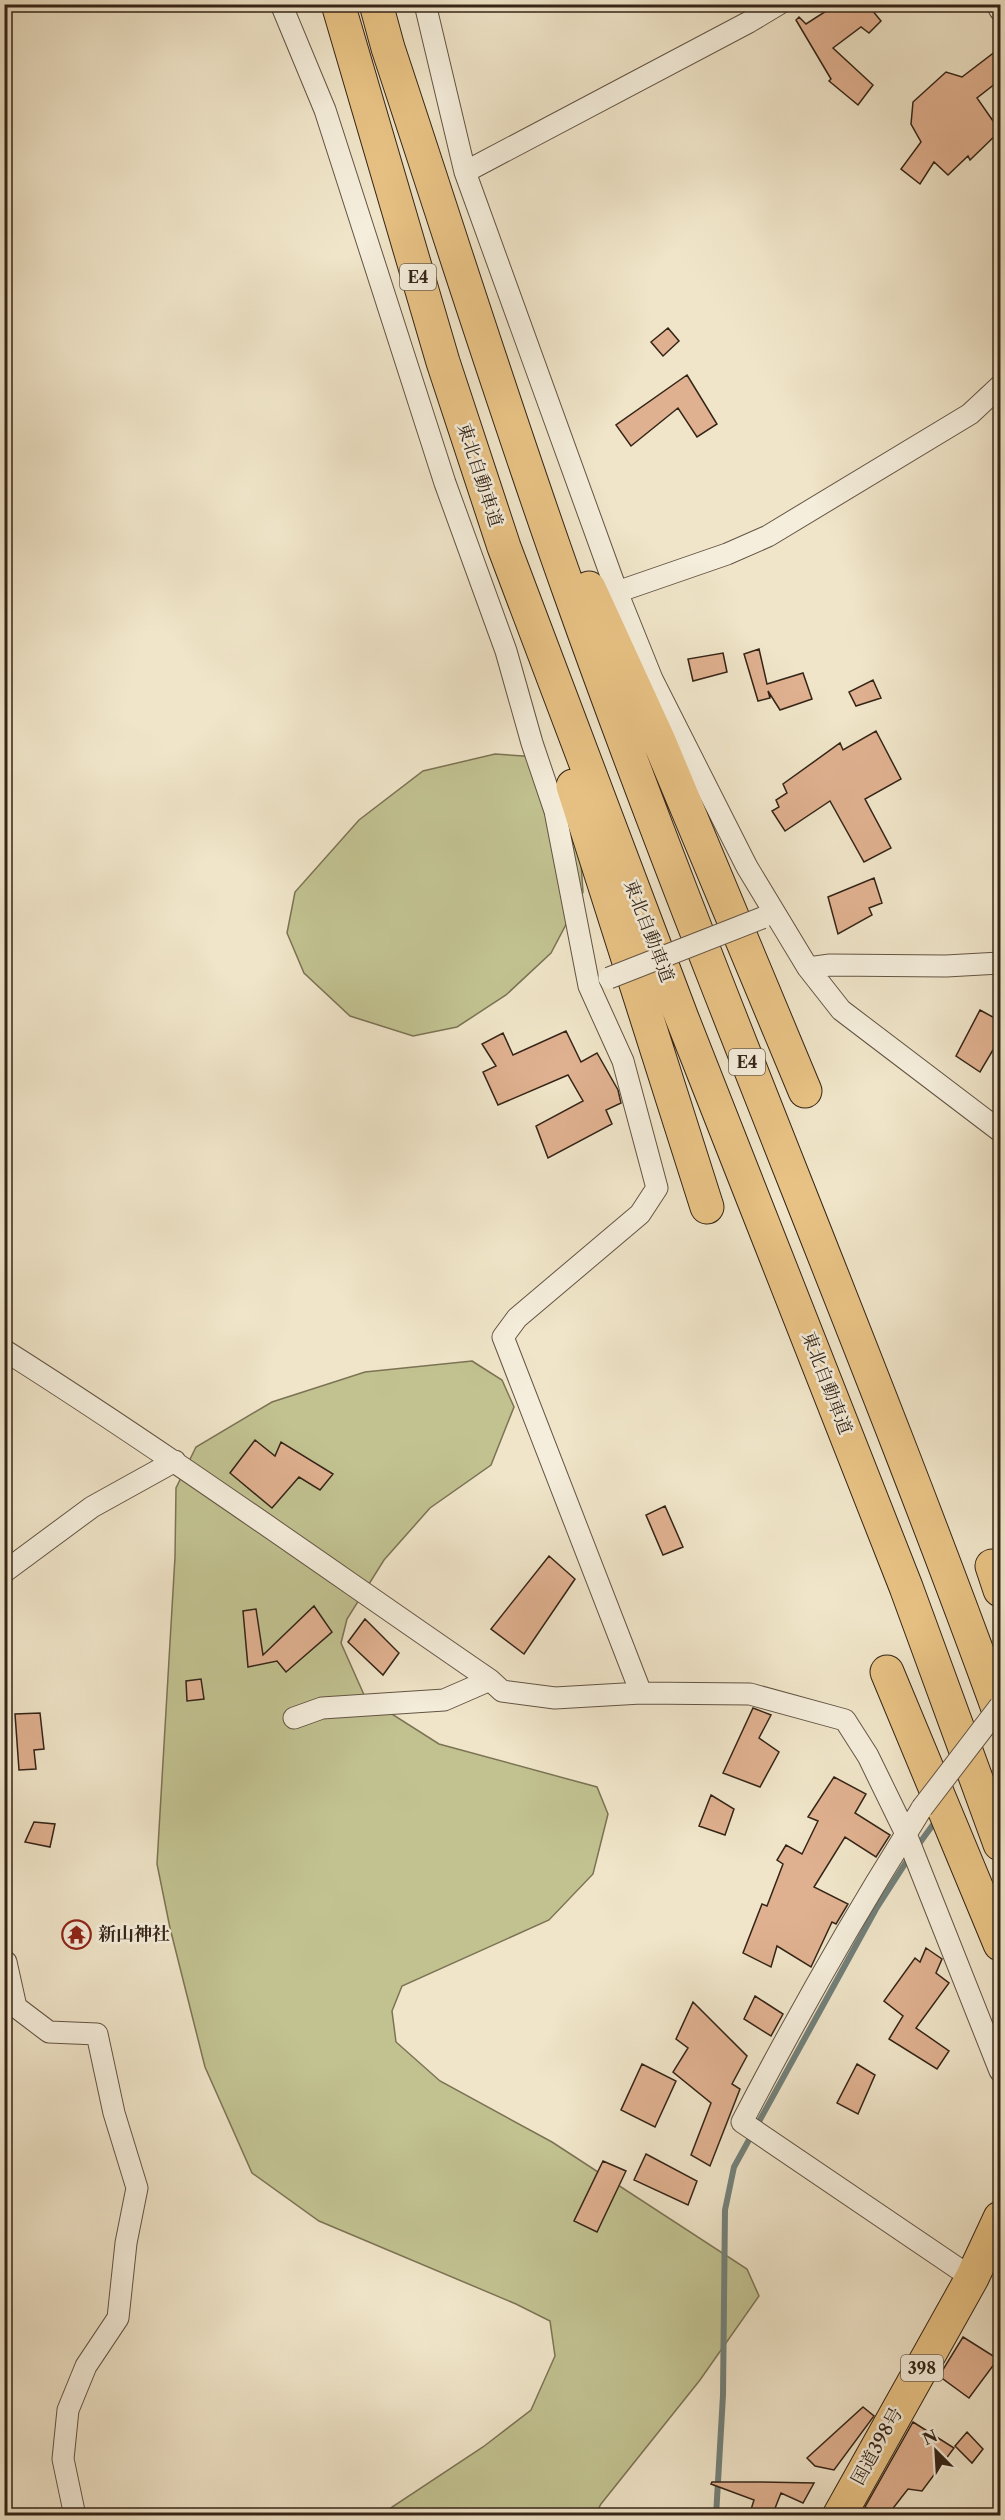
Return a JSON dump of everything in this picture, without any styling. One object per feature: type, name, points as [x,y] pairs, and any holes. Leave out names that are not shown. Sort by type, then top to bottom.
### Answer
[{"type":"highway","name":"東北自動車道","points":[[338,4],[443,362],[504,548],[682,1018],[906,1587],[1000,1844]]},
{"type":"highway","name":"E4","points":[[376,4],[506,406],[569,590],[766,1113],[951,1579],[1000,1714]]},
{"type":"highway","points":[[506,406],[659,741],[805,1091]]},
{"type":"highway","points":[[504,548],[552,718],[643,1013],[707,1207]]},
{"type":"highway","points":[[887,1672],[1000,1944]]},
{"type":"highway","name":"国道398号","points":[[839,2516],[972,2278],[1000,2217]]},
{"type":"street","points":[[281,4],[325,110],[445,483],[506,651],[532,743],[555,811],[599,982],[657,1188],[640,1214],[517,1318],[503,1337],[641,1693]]},
{"type":"street","points":[[425,4],[465,172],[617,592],[652,679],[769,915],[841,1010],[1000,1131]]},
{"type":"street","points":[[465,172],[750,22],[779,4]]},
{"type":"street","points":[[997,4],[1000,10]]},
{"type":"street","points":[[617,592],[726,554],[768,536],[970,414],[1000,386]]},
{"type":"street","points":[[599,982],[769,915]]},
{"type":"street","points":[[808,968],[830,965],[946,966],[1000,963]]},
{"type":"street","points":[[4,1350],[175,1461],[265,1526],[490,1680],[502,1691],[555,1698],[641,1693],[750,1694],[845,1719],[868,1756],[908,1838],[1000,2070]]},
{"type":"street","points":[[4,1572],[92,1507],[175,1461]]},
{"type":"street","points":[[294,1718],[322,1708],[444,1700],[490,1680]]},
{"type":"street","points":[[972,2278],[774,2146],[742,2122],[789,2031],[856,1914],[908,1838],[922,1808],[1000,1706]]},
{"type":"street","points":[[5,1961],[16,2007],[49,2032],[97,2034],[114,2113],[136,2188],[126,2243],[118,2318],[86,2366],[68,2410],[63,2459],[75,2516]]},
{"type":"green space","points":[[495,754],[539,757],[579,834],[583,892],[551,953],[506,995],[457,1027],[413,1036],[350,1016],[304,973],[287,933],[295,892],[359,820],[423,771]]},
{"type":"green space","points":[[472,1361],[502,1380],[514,1407],[491,1465],[430,1508],[384,1560],[347,1619],[341,1643],[365,1697],[439,1744],[597,1787],[608,1814],[593,1874],[549,1920],[402,1986],[392,2011],[396,2042],[440,2081],[552,2142],[747,2269],[759,2296],[700,2380],[601,2504],[595,2515],[380,2515],[483,2447],[531,2410],[555,2356],[550,2321],[516,2304],[319,2221],[252,2173],[205,2067],[170,1928],[157,1864],[175,1557],[176,1488],[196,1447],[272,1402],[365,1372]]},
{"type":"building","points":[[837,4],[867,4],[881,21],[869,33],[861,27],[833,48],[873,85],[858,105],[829,81],[831,79],[796,20],[799,17],[806,24]]},
{"type":"building","points":[[1000,48],[1000,80],[977,98],[1000,131],[970,160],[968,156],[948,175],[934,162],[920,184],[901,169],[921,142],[911,124],[913,102],[946,72],[962,77]]},
{"type":"building","points":[[668,328],[679,341],[663,356],[651,342]]},
{"type":"building","points":[[687,375],[717,424],[697,437],[678,408],[631,446],[616,425]]},
{"type":"building","points":[[759,649],[767,684],[803,673],[812,699],[780,710],[768,691],[770,698],[758,701],[744,654]]},
{"type":"building","points":[[723,653],[727,672],[693,681],[688,659]]},
{"type":"building","points":[[873,680],[881,698],[856,706],[849,692]]},
{"type":"building","points":[[876,731],[901,779],[865,799],[891,848],[864,862],[830,801],[785,831],[772,811],[779,807],[776,800],[787,793],[783,784],[840,743],[843,750]]},
{"type":"building","points":[[874,878],[882,903],[869,908],[872,915],[838,934],[828,897]]},
{"type":"building","points":[[980,1010],[1000,1021],[1000,1038],[980,1072],[956,1056]]},
{"type":"building","points":[[566,1031],[581,1062],[597,1053],[618,1090],[621,1103],[606,1110],[612,1124],[548,1158],[536,1126],[583,1101],[568,1075],[498,1105],[483,1072],[496,1066],[482,1044],[503,1033],[513,1055]]},
{"type":"building","points":[[255,1440],[275,1456],[281,1442],[333,1474],[320,1490],[299,1477],[272,1508],[230,1473]]},
{"type":"building","points":[[665,1506],[683,1547],[663,1555],[646,1515]]},
{"type":"building","points":[[549,1556],[575,1579],[524,1654],[491,1629]]},
{"type":"building","points":[[314,1606],[332,1632],[286,1672],[277,1661],[248,1667],[243,1611],[256,1609],[263,1655]]},
{"type":"building","points":[[365,1619],[399,1653],[383,1675],[348,1642]]},
{"type":"building","points":[[201,1679],[204,1699],[187,1701],[186,1681]]},
{"type":"building","points":[[753,1708],[771,1715],[759,1738],[779,1752],[760,1787],[723,1773]]},
{"type":"building","points":[[40,1713],[44,1749],[34,1750],[36,1769],[19,1770],[15,1714]]},
{"type":"building","points":[[834,1777],[866,1794],[855,1813],[890,1835],[876,1857],[845,1837],[814,1887],[848,1904],[836,1924],[832,1922],[811,1967],[777,1946],[771,1967],[743,1953],[762,1904],[767,1906],[783,1864],[777,1860],[786,1845],[802,1854],[818,1821],[808,1817]]},
{"type":"building","points":[[711,1795],[734,1809],[725,1835],[699,1826]]},
{"type":"building","points":[[34,1822],[55,1824],[50,1847],[25,1842]]},
{"type":"building","points":[[926,1948],[942,1959],[936,1973],[949,1983],[916,2028],[949,2051],[937,2069],[889,2039],[903,2016],[884,2001],[915,1958],[920,1962]]},
{"type":"building","points":[[755,1996],[783,2014],[771,2036],[744,2019]]},
{"type":"building","points":[[693,2002],[747,2056],[732,2084],[740,2089],[710,2166],[691,2155],[711,2103],[673,2072],[688,2048],[676,2039]]},
{"type":"building","points":[[642,2064],[676,2081],[655,2127],[621,2110]]},
{"type":"building","points":[[857,2064],[875,2075],[858,2114],[837,2103]]},
{"type":"building","points":[[646,2154],[697,2181],[688,2205],[634,2180]]},
{"type":"building","points":[[603,2161],[626,2171],[597,2232],[574,2221]]},
{"type":"building","points":[[963,2337],[998,2359],[969,2398],[939,2376]]},
{"type":"building","points":[[863,2407],[874,2416],[834,2470],[815,2466],[807,2458]]},
{"type":"building","points":[[913,2422],[954,2448],[922,2491],[908,2489],[887,2516],[879,2516],[865,2507]]},
{"type":"building","points":[[967,2432],[983,2449],[972,2463],[955,2446]]},
{"type":"building","points":[[712,2482],[814,2483],[803,2503],[781,2493],[772,2516],[749,2516],[754,2500],[711,2484]]},
{"type":"waterway","points":[[916,1848],[932,1826]]},
{"type":"waterway","points":[[716,2516],[723,2395],[725,2210],[734,2167],[876,1909],[910,1856]]},
{"type":"place","name":"新山神社","points":[[77,1934]]}]
